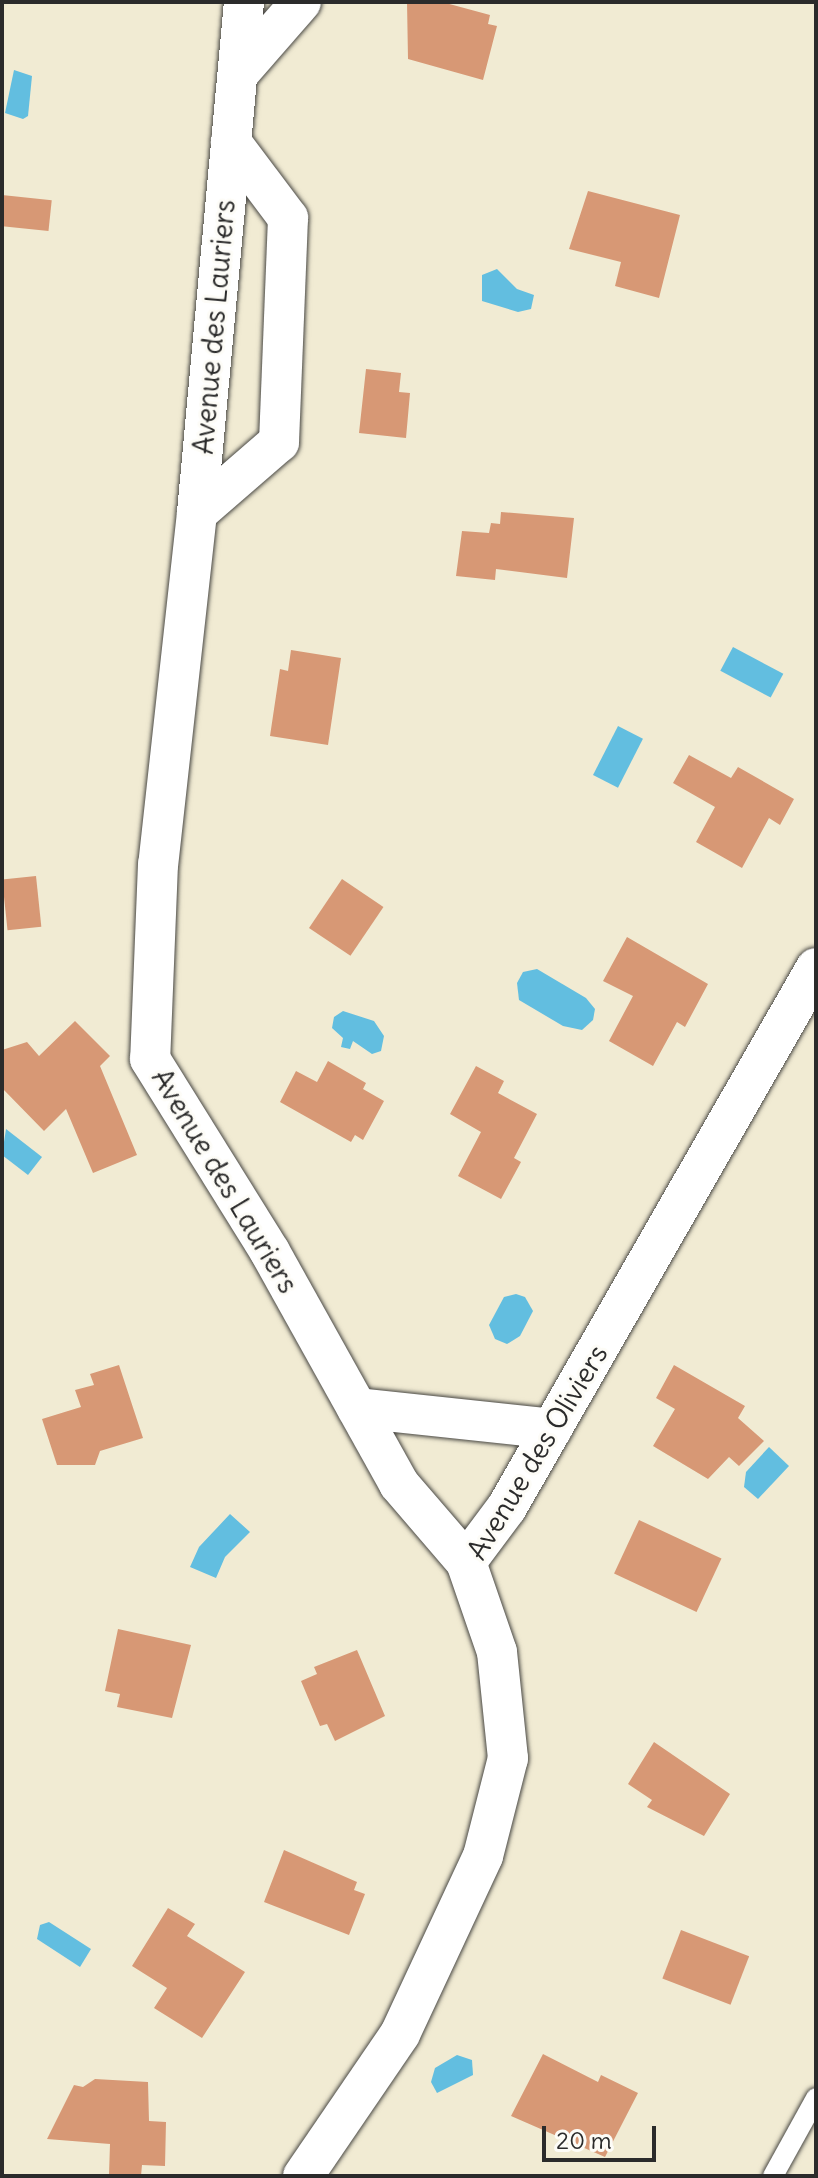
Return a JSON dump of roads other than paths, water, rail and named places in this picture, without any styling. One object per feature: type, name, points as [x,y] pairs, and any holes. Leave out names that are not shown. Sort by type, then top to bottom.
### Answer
[{"type":"street","name":"Avenue des Lauriers","points":[[244,2],[197,513],[158,864],[150,1059],[270,1252],[399,1484],[466,1562]]},
{"type":"street","points":[[239,73],[301,2]]},
{"type":"street","name":"Avenue des Lauriers","points":[[197,513],[279,442],[288,218],[231,142]]},
{"type":"street","name":"Avenue des Oliviers","points":[[303,2176],[400,2034],[483,1856],[508,1758],[497,1652],[466,1562],[507,1507],[816,968]]},
{"type":"street","points":[[357,1408],[552,1429]]},
{"type":"lane","points":[[773,2176],[816,2098]]},
{"type":"water","points":[[14,70],[32,76],[28,116],[23,119],[5,113]]},
{"type":"water","points":[[497,269],[517,289],[534,295],[531,309],[518,312],[482,301],[482,275]]},
{"type":"water","points":[[733,647],[783,674],[771,698],[720,671]]},
{"type":"water","points":[[618,726],[643,739],[618,788],[593,775]]},
{"type":"water","points":[[537,969],[586,998],[595,1009],[593,1020],[582,1030],[563,1026],[519,1000],[517,983],[523,972]]},
{"type":"water","points":[[343,1011],[374,1021],[384,1036],[381,1051],[372,1054],[353,1041],[350,1049],[341,1047],[343,1038],[332,1028],[334,1017]]},
{"type":"water","points":[[6,1129],[42,1157],[28,1175],[2,1155]]},
{"type":"water","points":[[516,1294],[525,1297],[533,1311],[520,1336],[507,1344],[495,1339],[489,1325],[504,1297]]},
{"type":"water","points":[[769,1447],[789,1466],[758,1499],[744,1487],[746,1472]]},
{"type":"water","points":[[230,1514],[250,1532],[225,1557],[216,1578],[190,1567],[199,1547]]},
{"type":"water","points":[[49,1922],[91,1949],[80,1967],[37,1939],[40,1925]]},
{"type":"water","points":[[457,2055],[472,2060],[473,2075],[437,2093],[431,2082],[435,2068]]}]
